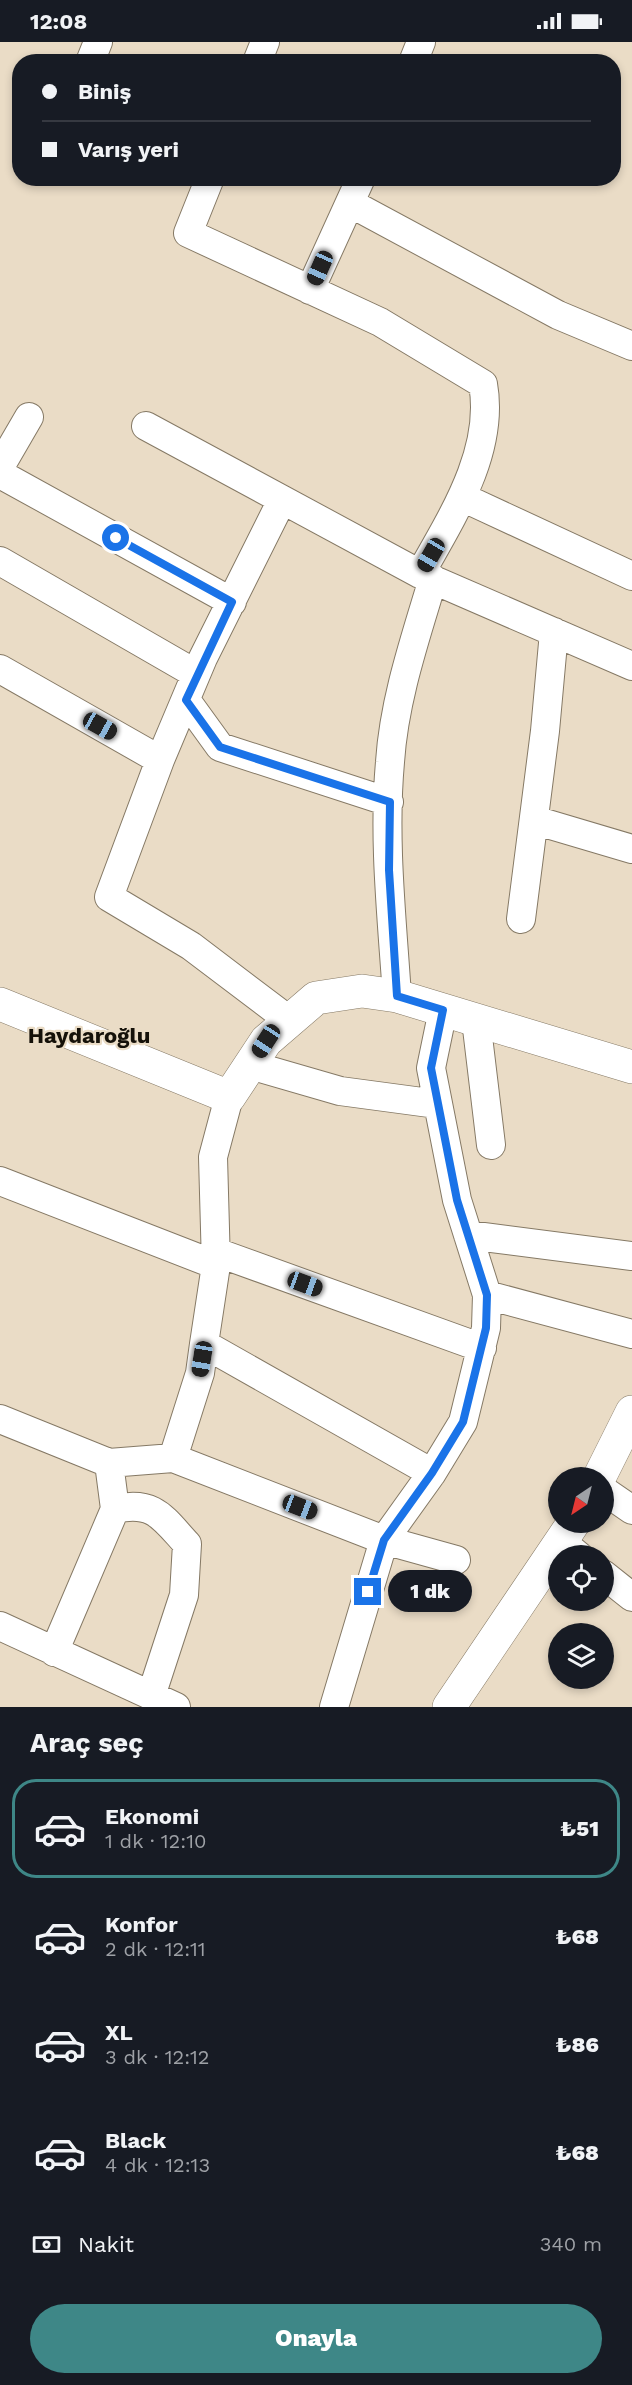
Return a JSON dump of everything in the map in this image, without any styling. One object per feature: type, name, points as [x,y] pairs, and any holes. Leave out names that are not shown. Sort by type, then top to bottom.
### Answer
[{"type":"main road","points":[[0,1004],[229,1098],[266,1041],[316,998],[363,991],[397,996],[632,1067]]},
{"type":"main road","points":[[604,1467],[632,1412]]},
{"type":"main road","points":[[449,1707],[572,1540]]},
{"type":"street","points":[[207,186],[188,233],[380,322],[483,384],[488,407],[464,498],[426,577],[405,674],[390,762],[389,870],[397,996]]},
{"type":"street","points":[[310,290],[356,191],[558,315],[632,346]]},
{"type":"street","points":[[0,467],[30,417]]},
{"type":"street","points":[[146,426],[426,577],[632,666]]},
{"type":"street","points":[[0,474],[232,602]]},
{"type":"street","points":[[464,498],[632,576]]},
{"type":"street","points":[[282,500],[191,687],[160,760],[109,897],[191,946],[290,1021]]},
{"type":"street","points":[[0,561],[191,687],[220,747],[390,802]]},
{"type":"street","points":[[520,919],[545,731],[554,632]]},
{"type":"street","points":[[0,669],[160,760]]},
{"type":"street","points":[[534,819],[632,849]]},
{"type":"street","points":[[334,1707],[384,1540],[432,1473],[463,1422],[482,1348],[487,1295],[457,1200],[431,1068],[443,1010]]},
{"type":"street","points":[[476,1020],[491,1145]]},
{"type":"street","points":[[250,1065],[340,1091],[437,1104]]},
{"type":"street","points":[[173,1458],[200,1373],[216,1259],[213,1157],[229,1098]]},
{"type":"street","points":[[0,1180],[216,1259],[482,1348]]},
{"type":"street","points":[[468,1234],[632,1256]]},
{"type":"street","points":[[487,1295],[632,1334]]},
{"type":"street","points":[[204,1344],[432,1473]]},
{"type":"street","points":[[0,1419],[109,1463],[173,1458],[384,1540],[456,1560]]},
{"type":"street","points":[[54,1652],[115,1509],[109,1463]]},
{"type":"street","points":[[614,1498],[632,1510]]},
{"type":"street","points":[[0,1626],[164,1701],[184,1595],[187,1544],[158,1513],[134,1505],[115,1509]]},
{"type":"street","points":[[614,1583],[632,1597]]},
{"type":"district","name":"Haydaroğlu","points":[[89,1035]]},
{"type":"route","points":[[116,538],[232,602],[203,658],[186,700],[220,747],[390,802],[389,870],[397,996],[443,1010],[431,1068],[457,1200],[487,1295],[486,1328],[463,1422],[432,1473],[384,1540],[368,1592]]}]
